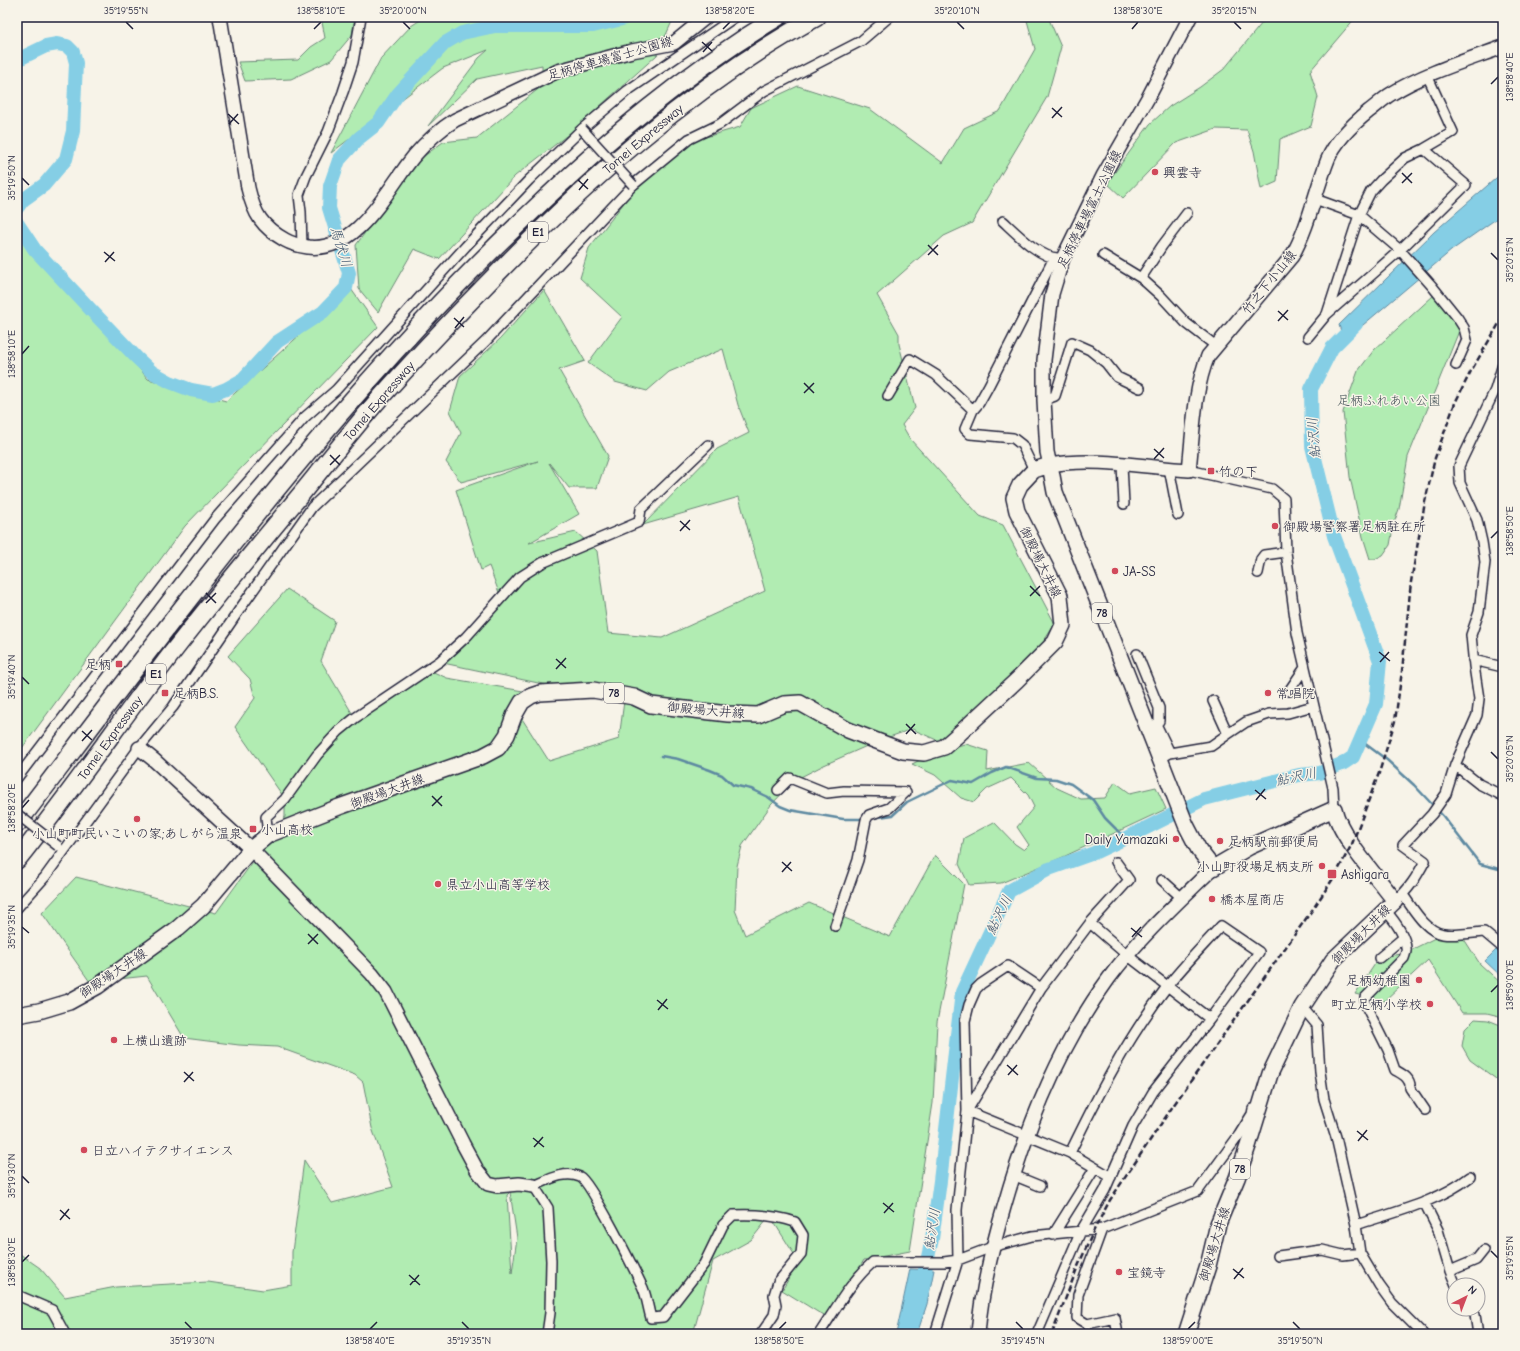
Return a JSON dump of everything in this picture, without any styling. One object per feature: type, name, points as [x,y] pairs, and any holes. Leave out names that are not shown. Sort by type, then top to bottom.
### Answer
[{"type":"highway","name":"Tomei Expressway","points":[[17,824],[207,576],[291,470],[360,389],[425,317],[500,241],[557,187],[622,129],[712,59],[778,17]]},
{"type":"highway","name":"Tomei Expressway","points":[[17,860],[75,786],[171,654],[264,538],[379,400],[441,332],[530,239],[626,151],[682,105],[727,73],[769,45],[817,17]]},
{"type":"main road","name":"足柄停車場富士公園線","points":[[220,17],[252,205],[265,226],[288,242],[302,246],[320,248],[338,242],[352,235],[366,220],[413,157],[444,127],[455,120],[558,70],[632,51],[674,43],[706,17]]},
{"type":"main road","name":"足柄停車場富士公園線","points":[[1050,465],[1047,452],[1044,400],[1044,360],[1058,258],[1149,96],[1190,17]]},
{"type":"main road","name":"竹之下小山線","points":[[1189,470],[1199,387],[1208,356],[1292,256],[1302,239],[1328,158],[1339,140],[1350,128],[1390,95],[1427,75],[1503,47]]},
{"type":"main road","points":[[1050,465],[1088,462],[1189,470]]},
{"type":"main road","name":"御殿場大井線","points":[[17,1015],[39,1011],[69,1002],[98,986],[178,928],[203,906],[251,849],[268,835],[483,756],[498,748],[507,735],[514,716],[522,702],[531,696],[593,690],[634,697],[651,705],[728,714],[758,715],[784,704],[800,703],[848,730],[903,751],[924,753],[944,746],[960,734],[1022,676],[1055,642],[1063,625],[1060,596],[1017,511],[1014,498],[1020,485],[1034,470],[1050,465]]},
{"type":"main road","name":"78","points":[[1050,465],[1055,492],[1165,756],[1186,825],[1199,850],[1213,868]]},
{"type":"main road","points":[[139,748],[251,849],[372,974],[386,992],[463,1144],[477,1170],[488,1184],[497,1186],[519,1184],[534,1186]]},
{"type":"main road","points":[[978,1334],[992,1248],[1026,1135],[1065,1048],[1079,1023],[1105,984],[1127,955],[1213,868],[1249,847],[1334,809]]},
{"type":"main road","name":"御殿場大井線","points":[[1186,1334],[1208,1266],[1218,1224],[1246,1152],[1270,1074],[1302,1006],[1333,960],[1394,902],[1346,835],[1339,824],[1334,809]]},
{"type":"street","points":[[302,246],[299,195],[306,176],[328,132],[343,92],[353,62],[361,17]]},
{"type":"street","points":[[17,778],[215,519],[306,417],[336,390],[466,246],[529,180],[582,129],[627,91],[735,17]]},
{"type":"street","points":[[17,908],[45,877],[61,849],[139,748],[174,707],[242,606],[312,507],[486,341],[633,185],[690,139],[720,124],[764,92],[861,41],[890,17]]},
{"type":"street","points":[[1328,314],[1359,215],[1371,191],[1405,158],[1453,132],[1427,75]]},
{"type":"street","points":[[582,129],[633,185]]},
{"type":"street","points":[[1308,337],[1328,314],[1402,252],[1466,185],[1424,149]]},
{"type":"street","points":[[1315,199],[1359,215],[1402,252],[1432,286],[1464,328],[1466,340],[1456,365]]},
{"type":"street","points":[[1141,278],[1162,246],[1187,213]]},
{"type":"street","points":[[1003,221],[1030,246],[1058,258],[988,387],[979,403],[973,410],[965,429],[970,434],[1013,438],[1022,445],[1034,470]]},
{"type":"street","points":[[1103,255],[1141,278],[1161,296],[1186,323],[1216,346]]},
{"type":"street","points":[[1044,400],[1055,396],[1072,342],[1090,350],[1106,363],[1117,377],[1140,388]]},
{"type":"street","points":[[888,396],[910,359],[936,375],[973,410]]},
{"type":"street","points":[[1425,1110],[1410,1088],[1411,1084],[1406,1076],[1395,1070],[1388,1050],[1367,1008],[1365,998],[1404,958],[1406,949],[1403,938],[1393,919],[1394,902],[1415,880],[1425,861],[1403,845],[1432,814],[1446,794],[1454,765],[1477,715],[1479,699],[1471,635],[1479,612],[1485,562],[1477,520],[1460,483],[1459,466],[1495,390],[1503,364]]},
{"type":"street","points":[[268,835],[266,817],[285,799],[317,755],[339,731],[440,661],[466,637],[520,577],[542,563],[639,522],[641,509],[708,445]]},
{"type":"street","points":[[1122,465],[1124,504]]},
{"type":"street","points":[[1169,468],[1178,515]]},
{"type":"street","points":[[1189,470],[1272,489],[1284,499],[1286,552],[1297,633],[1304,669],[1333,788],[1334,809]]},
{"type":"street","points":[[1258,573],[1261,559],[1264,555],[1286,552]]},
{"type":"street","points":[[1137,654],[1159,708],[1159,721],[1156,724],[1165,756],[1211,746],[1246,722],[1269,714],[1288,712],[1313,706]]},
{"type":"street","points":[[1473,660],[1503,668]]},
{"type":"street","points":[[1289,691],[1304,669]]},
{"type":"street","points":[[1213,701],[1228,734]]},
{"type":"street","points":[[1454,765],[1479,784],[1503,796]]},
{"type":"street","points":[[778,790],[790,778],[827,793],[844,791],[906,792],[889,808],[868,819],[858,860],[835,926]]},
{"type":"street","points":[[17,814],[61,849]]},
{"type":"street","points":[[967,1111],[1041,988],[1090,923],[1129,880],[1116,862]]},
{"type":"street","points":[[1162,880],[1182,898]]},
{"type":"street","points":[[1394,902],[1432,930],[1442,934],[1484,932],[1503,948]]},
{"type":"street","points":[[1090,923],[1127,955],[1210,1019]]},
{"type":"street","points":[[1037,1334],[1081,1230],[1111,1177],[1133,1126],[1153,1092],[1210,1019],[1259,952],[1221,926],[1167,987],[1130,1040],[1095,1101],[1070,1153]]},
{"type":"street","points":[[1379,958],[1403,938]]},
{"type":"street","points":[[935,1334],[958,1260],[957,1210],[967,1111],[965,1021],[969,1005],[976,989],[980,984],[1008,966],[1041,988]]},
{"type":"street","points":[[819,1334],[862,1272],[873,1262],[944,1262],[958,1260],[1032,1236],[1102,1228],[1198,1191],[1252,1114],[1262,1073],[1288,1020],[1302,1006],[1317,1025],[1320,1072],[1324,1099],[1336,1137],[1356,1225],[1360,1253],[1371,1273],[1392,1302],[1423,1334]]},
{"type":"street","points":[[967,1111],[1070,1153],[1111,1177]]},
{"type":"street","points":[[1053,1234],[1095,1168]]},
{"type":"street","points":[[547,1334],[550,1313],[551,1261],[548,1208],[534,1186],[558,1176],[572,1174],[582,1177],[596,1197],[643,1289],[651,1318],[663,1317],[704,1264],[723,1225],[733,1215],[751,1214],[783,1218],[795,1222],[803,1235],[801,1254],[778,1282],[774,1295],[776,1305],[774,1315],[761,1334]]},
{"type":"street","points":[[1013,1175],[1040,1186]]},
{"type":"street","points":[[1356,1225],[1424,1202],[1456,1187],[1470,1176]]},
{"type":"street","points":[[1424,1202],[1438,1230],[1453,1277]]},
{"type":"street","points":[[1102,1228],[1078,1295],[1076,1318],[1087,1324],[1115,1318],[1118,1334]]},
{"type":"street","points":[[1278,1256],[1322,1250],[1343,1255],[1360,1253]]},
{"type":"street","points":[[1450,1271],[1476,1260],[1484,1250]]},
{"type":"street","points":[[17,1295],[52,1310],[65,1334]]},
{"type":"street","points":[[1475,1317],[1478,1334]]},
{"type":"green space","points":[[321,17],[355,17],[352,35],[331,60],[291,79],[245,81],[238,62],[298,60],[311,47],[325,38]]},
{"type":"green space","points":[[425,17],[674,17],[657,55],[570,133],[515,176],[439,259],[414,249],[378,312],[359,289],[356,245],[416,162],[443,142],[477,138],[542,86],[542,65],[477,79],[428,126],[479,58],[488,50],[443,68],[331,153],[381,58],[411,26]]},
{"type":"green space","points":[[1026,17],[1048,17],[1061,47],[1047,97],[972,223],[944,236],[877,295],[899,334],[899,344],[915,408],[902,425],[910,439],[980,516],[1003,525],[1055,624],[1032,659],[941,742],[912,729],[878,741],[824,765],[795,780],[771,805],[742,846],[737,866],[735,910],[745,935],[809,903],[890,937],[935,855],[964,884],[937,1022],[933,1103],[910,1251],[864,1260],[829,1319],[782,1290],[799,1262],[770,1216],[751,1240],[713,1261],[693,1334],[17,1334],[17,1252],[40,1268],[65,1297],[116,1287],[208,1282],[263,1290],[292,1285],[292,1252],[304,1160],[332,1203],[393,1187],[372,1128],[363,1082],[355,1075],[277,1047],[239,1045],[184,1038],[147,976],[90,982],[42,913],[76,877],[216,913],[285,817],[285,799],[235,727],[255,698],[250,679],[228,656],[287,589],[335,621],[321,661],[355,718],[384,693],[429,670],[447,678],[523,691],[519,714],[549,761],[619,739],[624,701],[443,663],[501,598],[489,566],[481,570],[456,490],[538,461],[461,482],[446,462],[461,433],[450,411],[460,376],[500,339],[544,290],[585,361],[559,370],[608,456],[597,488],[569,488],[549,463],[579,514],[529,543],[576,532],[597,551],[608,633],[662,638],[765,591],[739,497],[643,525],[717,449],[749,433],[738,405],[723,349],[669,372],[647,391],[615,382],[588,363],[622,317],[580,278],[589,248],[630,195],[692,141],[740,127],[751,108],[798,86],[870,109],[943,163],[964,128],[1000,111],[1035,49]],"holes":[[[510,1192],[517,1238],[512,1273],[507,1195]]]},
{"type":"green space","points":[[1267,17],[1356,17],[1310,71],[1318,97],[1311,126],[1280,139],[1277,182],[1261,189],[1254,151],[1247,130],[1216,129],[1176,143],[1123,198],[1107,183],[1150,124],[1170,106],[1200,87],[1224,69]]},
{"type":"green space","points":[[17,221],[148,379],[226,401],[351,289],[378,327],[185,526],[17,755]]},
{"type":"green space","name":"足柄ふれあい公園","points":[[1434,295],[1455,319],[1459,331],[1408,457],[1399,509],[1394,523],[1390,545],[1383,555],[1375,559],[1370,559],[1363,537],[1350,477],[1343,412],[1358,371],[1374,350]]},
{"type":"green space","points":[[966,744],[988,751],[987,771],[1029,763],[1057,788],[1081,799],[1105,798],[1115,782],[1130,793],[1156,787],[1166,809],[1063,857],[1001,883],[969,885],[959,864],[964,838],[994,822],[1015,844],[1024,850],[1029,845],[1017,827],[1034,807],[1028,795],[1011,778],[987,789],[974,802],[961,798],[935,775],[912,764],[945,748]]},
{"type":"green space","points":[[1437,937],[1464,939],[1480,964],[1503,985],[1503,1017],[1487,1013],[1462,1013],[1428,960],[1384,1001],[1355,994],[1379,958],[1405,953]]},
{"type":"green space","points":[[1475,1019],[1488,1020],[1503,1026],[1503,1084],[1470,1060],[1462,1046],[1465,1029]]},
{"type":"water","points":[[1503,172],[1503,214],[1452,250],[1344,341],[1339,325],[1434,232]]},
{"type":"water","points":[[1496,950],[1503,956],[1503,978],[1485,961]]},
{"type":"water","points":[[910,1269],[934,1270],[927,1304],[917,1334],[896,1334]]},
{"type":"waterway","name":"馬伏川","points":[[17,223],[35,250],[152,372],[170,382],[191,390],[213,394],[242,380],[277,342],[323,312],[346,288],[349,273],[329,208],[330,186],[339,160],[359,138],[378,123],[398,94],[445,43],[462,33],[495,26],[593,26],[622,19],[624,17]]},
{"type":"waterway","name":"馬伏川","points":[[17,60],[46,46],[57,44],[67,46],[73,52],[76,63],[73,131],[66,159],[44,185],[23,200],[17,208]]},
{"type":"waterway","name":"鮎沢川","points":[[921,1288],[932,1239],[962,992],[1009,891],[1049,869],[1094,853],[1204,799],[1299,775],[1320,773],[1344,763],[1353,757],[1376,704],[1380,661],[1334,536],[1312,446],[1311,389],[1332,348],[1356,324]]},
{"type":"waterway","points":[[1360,740],[1387,760],[1414,785],[1443,816],[1480,864],[1503,870]]},
{"type":"waterway","points":[[661,756],[678,759],[722,775],[733,785],[751,789],[768,797],[780,806],[790,810],[843,819],[865,819]]},
{"type":"waterway","points":[[872,818],[893,815],[907,802],[952,780],[973,784],[1006,767],[1037,778],[1056,779],[1071,784],[1093,800],[1105,818],[1119,832],[1128,837]]},
{"type":"railway","points":[[1052,1334],[1076,1271],[1094,1230],[1110,1200],[1173,1106],[1315,906],[1336,874],[1352,844],[1379,773],[1395,721],[1402,671],[1411,582],[1425,502],[1435,458],[1455,403],[1471,371],[1503,317]]},
{"type":"place","name":"興雲寺","points":[[1155,172]]},
{"type":"place","name":"竹の下","points":[[1211,471]]},
{"type":"place","name":"御殿場警察署足柄駐在所","points":[[1275,526]]},
{"type":"place","name":"JA-SS","points":[[1115,571]]},
{"type":"place","name":"足柄","points":[[119,664]]},
{"type":"place","name":"足柄B.S.","points":[[165,693]]},
{"type":"place","name":"常唱院","points":[[1268,693]]},
{"type":"place","name":"小山町町民いこいの家;あしがら温泉","points":[[137,819]]},
{"type":"place","name":"小山高校","points":[[253,829]]},
{"type":"place","name":"Daily Yamazaki","points":[[1176,839]]},
{"type":"place","name":"足柄駅前郵便局","points":[[1220,841]]},
{"type":"place","name":"小山町役場足柄支所","points":[[1322,866]]},
{"type":"place","name":"Ashigara","points":[[1332,874]]},
{"type":"place","name":"県立小山高等学校","points":[[438,884]]},
{"type":"place","name":"橋本屋商店","points":[[1212,899]]},
{"type":"place","name":"足柄幼稚園","points":[[1419,980]]},
{"type":"place","name":"町立足柄小学校","points":[[1430,1004]]},
{"type":"place","name":"上横山遺跡","points":[[114,1040]]},
{"type":"place","name":"日立ハイテクサイエンス","points":[[84,1150]]},
{"type":"place","name":"宝鏡寺","points":[[1119,1272]]}]
